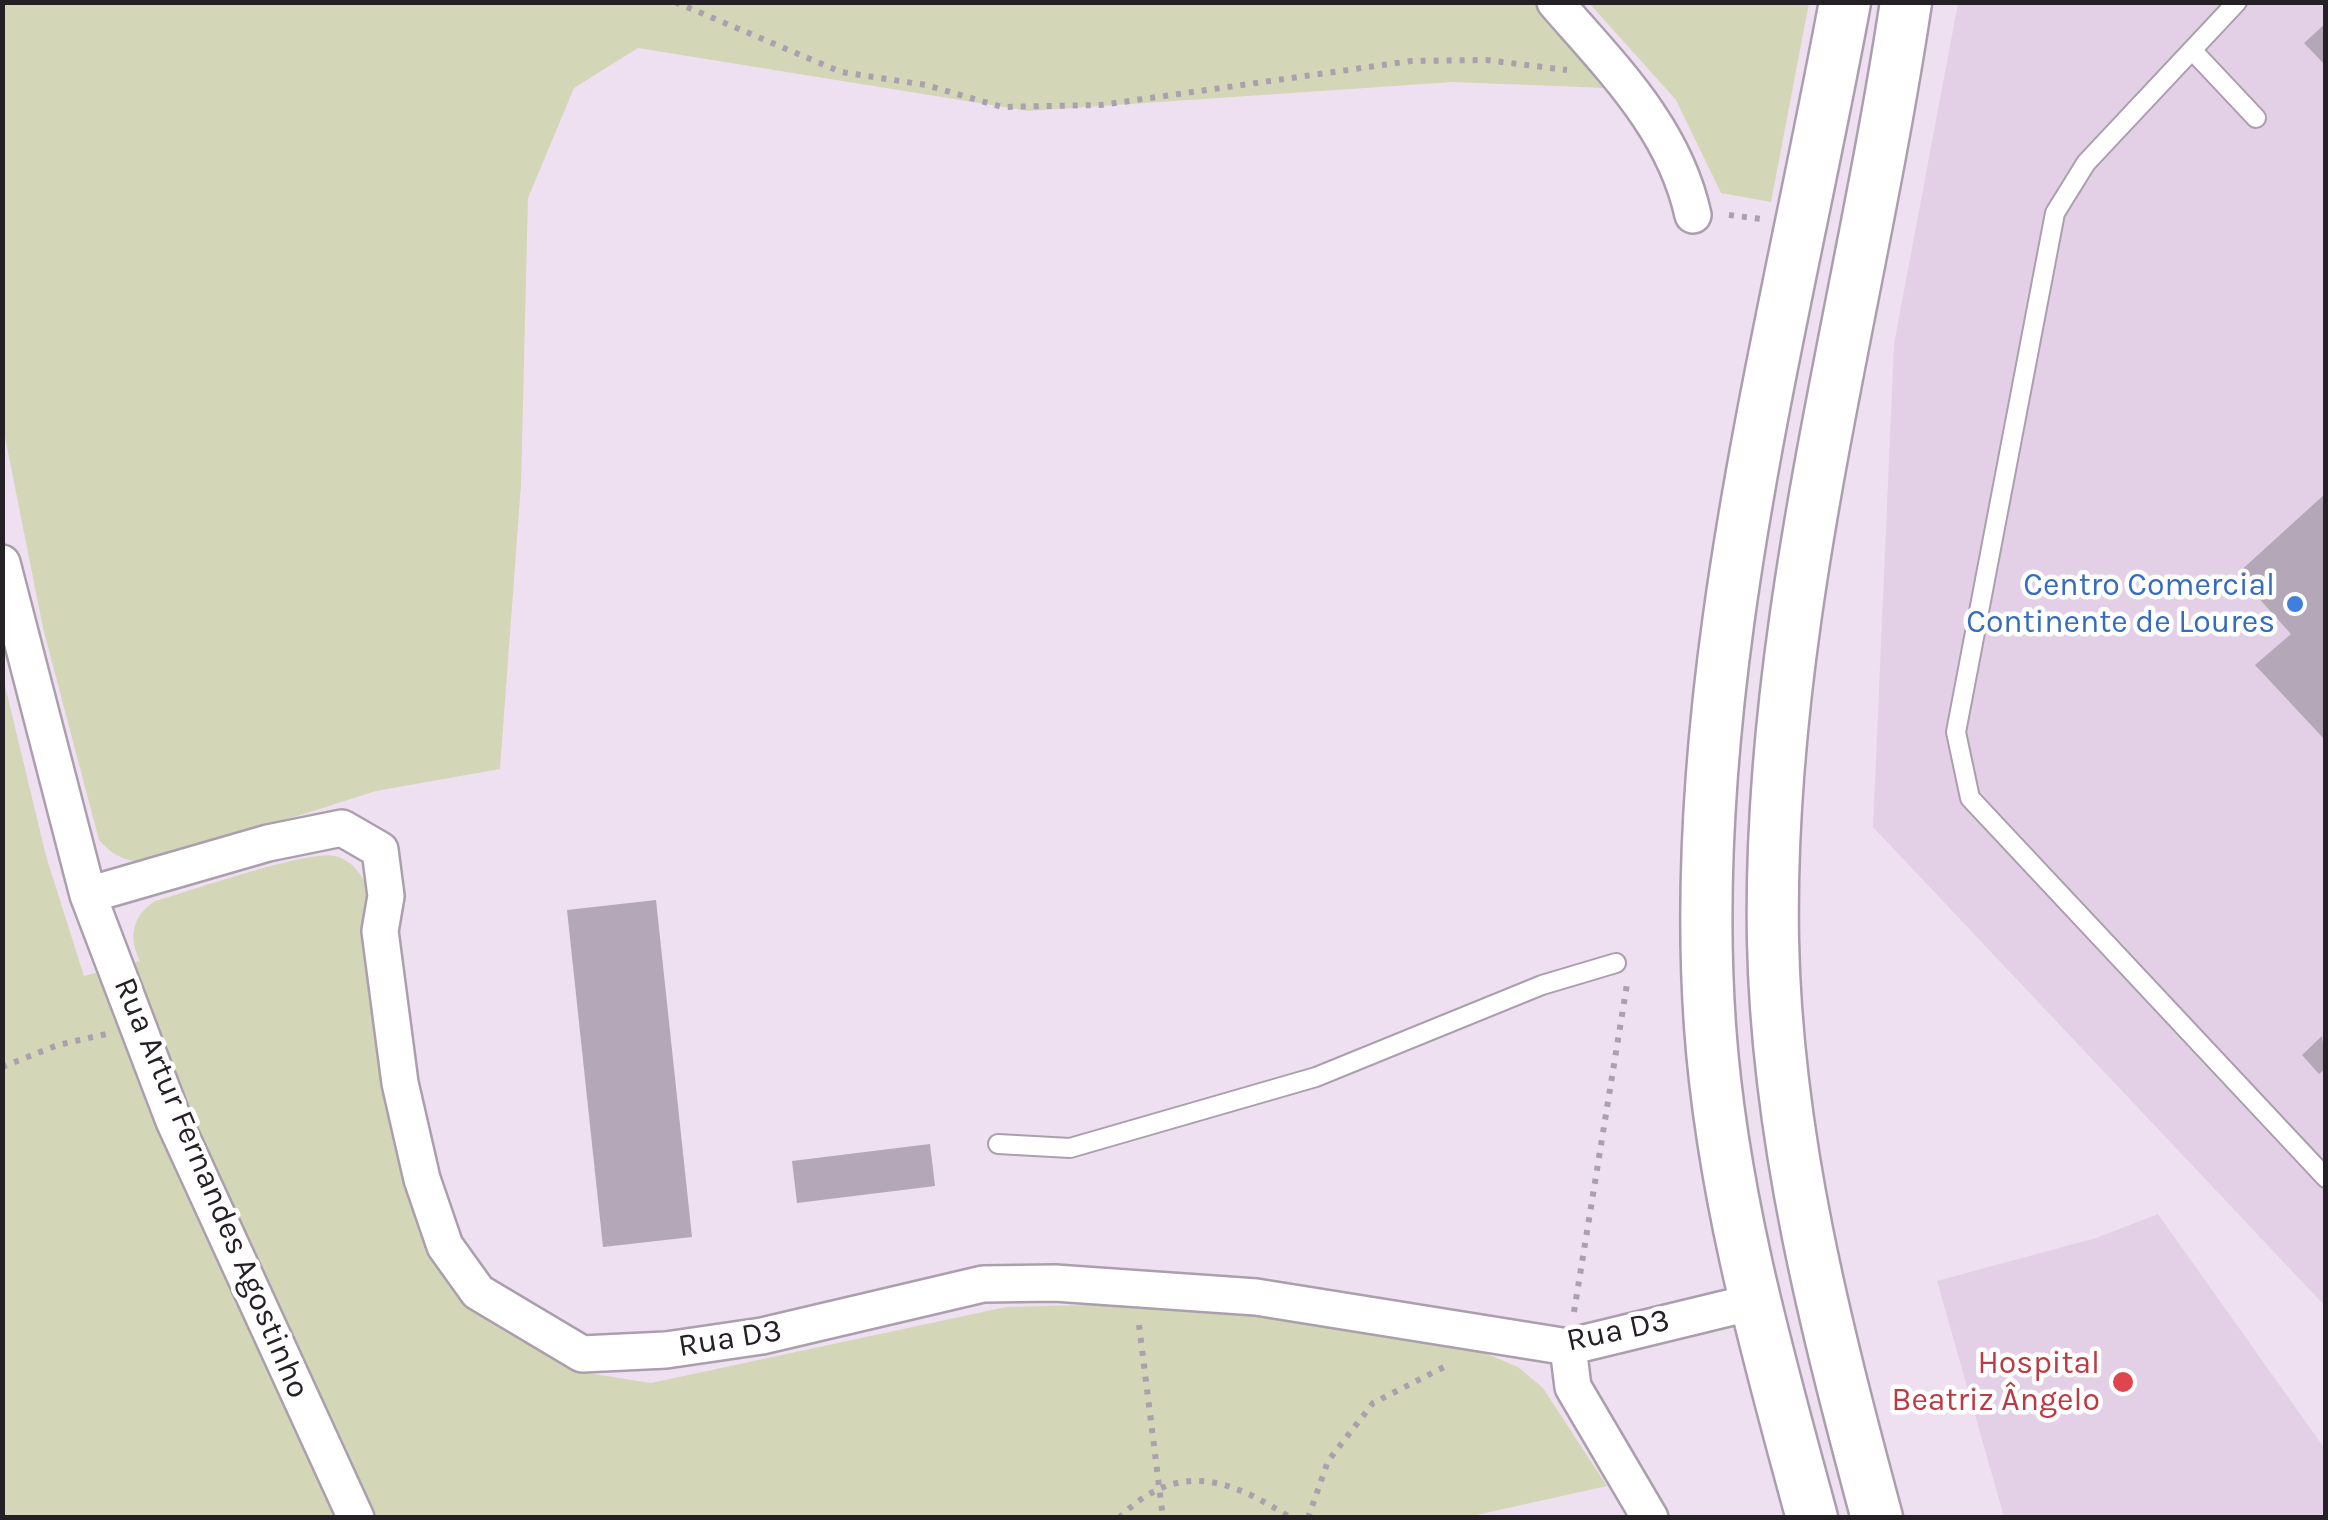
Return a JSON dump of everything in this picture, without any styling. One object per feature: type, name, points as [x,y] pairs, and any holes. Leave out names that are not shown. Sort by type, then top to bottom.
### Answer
[{"type":"main road","points":[[1812,1518],[1753,1302],[1722,1140],[1710,1025],[1707,852],[1720,683],[1845,2]]},
{"type":"main road","points":[[1877,1518],[1827,1334],[1798,1188],[1779,1040],[1774,922],[1776,789],[1794,614],[1886,136],[1906,2]]},
{"type":"street","points":[[1555,2],[1646,109],[1674,154],[1693,215]]},
{"type":"street","name":"Rua Artur Fernandes Agostinho","points":[[2,563],[88,895],[174,1120],[356,1518]]},
{"type":"street","name":"Rua D3","points":[[88,895],[268,844],[342,828],[380,850],[386,896],[380,931],[400,1084],[422,1179],[445,1246],[478,1292],[582,1354],[666,1350],[762,1336],[983,1284],[1134,1287],[1256,1297],[1568,1347],[1753,1302]]},
{"type":"street","points":[[1568,1347],[1573,1387],[1650,1518]]},
{"type":"lane","points":[[2238,2],[2086,163],[2055,213],[1956,732],[1970,798],[2326,1178]]},
{"type":"lane","points":[[2192,50],[2256,118]]},
{"type":"lane","points":[[998,1144],[1070,1148],[1316,1077],[1542,986],[1616,964]]},
{"type":"path","points":[[675,2],[841,72],[926,85],[1002,107],[1100,105],[1411,61],[1486,60],[1590,71],[1605,60]]},
{"type":"path","points":[[1693,215],[1706,212],[1804,224]]},
{"type":"path","points":[[1568,1347],[1628,975],[1616,964]]},
{"type":"path","points":[[2,1066],[58,1045],[137,1026]]},
{"type":"path","points":[[1134,1287],[1163,1518]]},
{"type":"path","points":[[1308,1518],[1328,1461],[1373,1403],[1446,1365],[1472,1333]]},
{"type":"path","points":[[1119,1518],[1159,1485],[1220,1481],[1291,1518]]},
{"type":"shaded area","points":[[1958,3],[2325,3],[2325,1306],[1873,827],[1894,344]]},
{"type":"shaded area","name":"Hospital Beatriz Ângelo","points":[[2158,1214],[2325,1449],[2325,1517],[2004,1517],[1937,1281],[2096,1238]]},
{"type":"green space","points":[[2,3],[1533,3],[1605,88],[1453,82],[1028,111],[638,48],[574,88],[528,198],[521,485],[500,769],[376,791],[156,861],[139,861],[118,856],[99,840],[43,628],[3,427]]},
{"type":"green space","points":[[1589,3],[1809,3],[1771,202],[1721,193],[1676,100]]},
{"type":"green space","points":[[2,673],[46,856],[84,976],[140,961],[134,928],[141,913],[155,901],[275,865],[321,856],[341,858],[358,871],[367,886],[372,981],[454,1285],[494,1325],[543,1353],[587,1373],[651,1383],[1006,1307],[1121,1304],[1305,1321],[1480,1351],[1518,1367],[1543,1388],[1607,1486],[1463,1518],[3,1517]]},
{"type":"building","points":[[2326,23],[2326,66],[2304,43]]},
{"type":"building","name":"Centro Comercial Continente de Loures","points":[[2326,493],[2326,741],[2255,665],[2291,634],[2237,574]]},
{"type":"building","points":[[656,900],[692,1237],[603,1247],[567,910]]},
{"type":"building","points":[[2322,1036],[2326,1068],[2319,1074],[2302,1055]]},
{"type":"building","points":[[930,1144],[935,1186],[797,1203],[792,1161]]},
{"type":"place","name":"Centro Comercial Continente de Loures","points":[[2295,604]]},
{"type":"place","name":"Hospital Beatriz Ângelo","points":[[2123,1382]]}]
